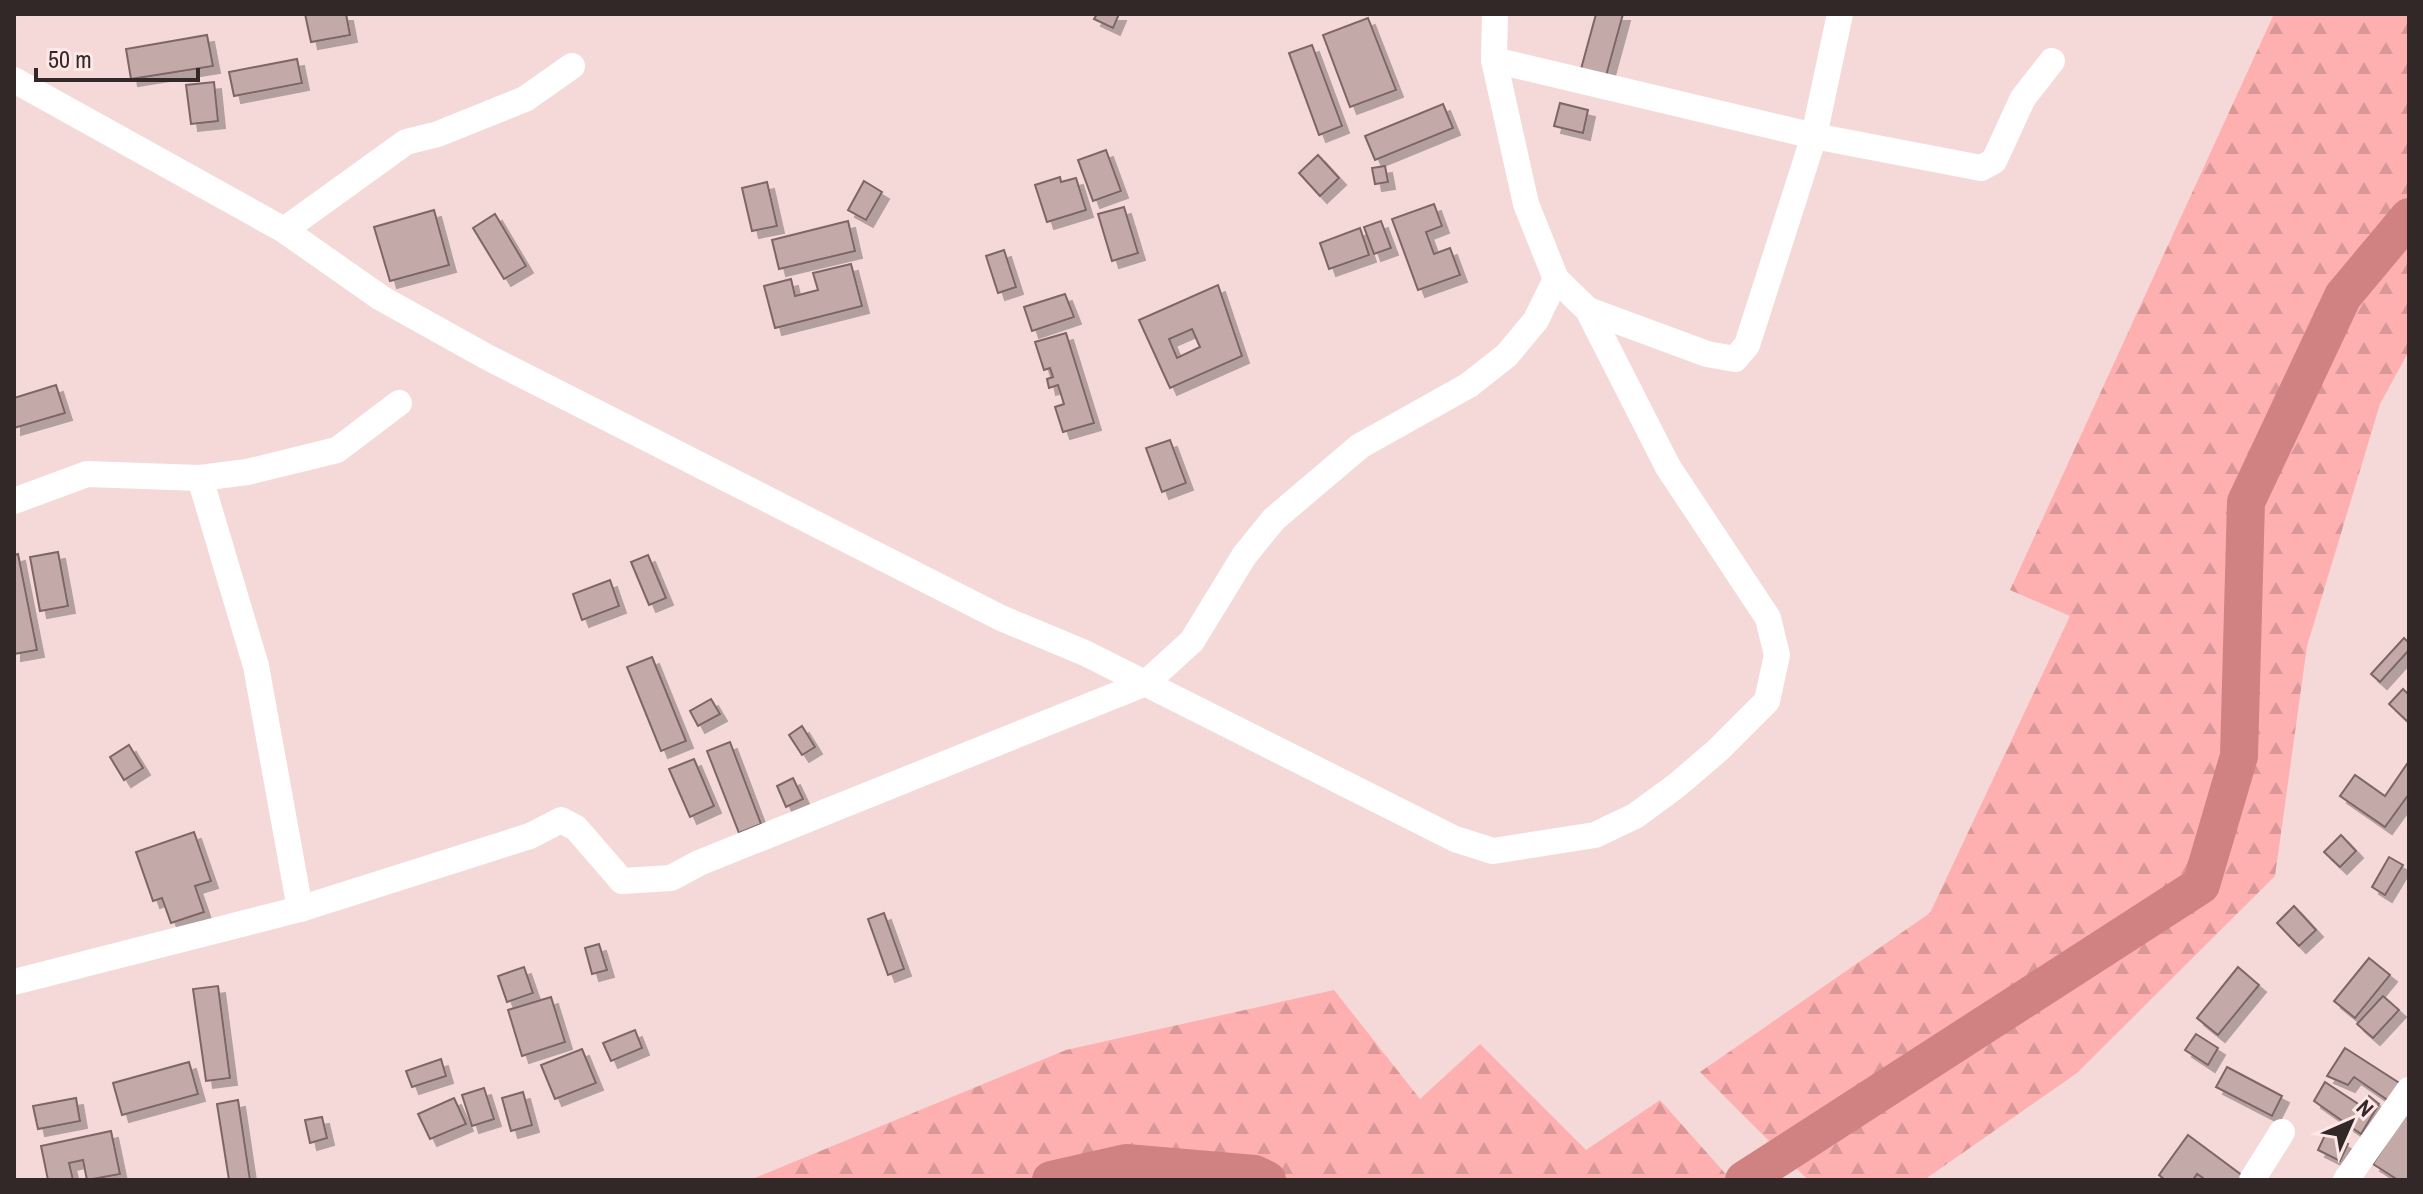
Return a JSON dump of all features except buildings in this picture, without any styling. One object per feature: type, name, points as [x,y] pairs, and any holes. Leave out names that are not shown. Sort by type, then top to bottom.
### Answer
[{"type":"street","points":[[14,80],[284,230],[381,298],[487,357],[987,611],[1085,653],[1455,839],[1493,851],[1595,835],[1635,816],[1718,750],[1767,701],[1777,655],[1768,618],[1668,467],[1588,310],[1556,279],[1526,204],[1494,60],[1495,14]]},
{"type":"street","points":[[1588,310],[1707,354],[1735,359],[1747,345],[1814,136],[1840,14]]},
{"type":"street","points":[[1494,60],[1814,136],[1981,168],[1994,161],[2023,98],[2052,61]]},
{"type":"street","points":[[284,230],[406,142],[438,134],[525,99],[572,66]]},
{"type":"street","points":[[14,982],[300,909],[530,836],[561,820],[576,828],[622,881],[671,878],[699,863],[1146,683],[1192,641],[1244,556],[1274,519],[1360,446],[1469,385],[1507,355],[1536,320],[1556,279]]},
{"type":"street","points":[[14,501],[87,474],[200,478],[247,472],[337,450],[399,403]]},
{"type":"street","points":[[200,478],[256,666],[300,909]]},
{"type":"street","points":[[2346,1180],[2409,1090]]},
{"type":"street","points":[[2252,1180],[2282,1132]]},
{"type":"green space","points":[[2274,14],[2409,14],[2409,351],[2380,404],[2307,646],[2275,876],[2077,1073],[1924,1180],[1808,1180],[1700,1072],[1930,913],[2070,616],[2010,590]]},
{"type":"green space","points":[[1334,990],[1420,1099],[1480,1044],[1586,1150],[1660,1100],[1731,1180],[750,1180],[1066,1050]]},
{"type":"waterway","points":[[1744,1180],[2201,885],[2239,756],[2246,502],[2343,296],[2409,217]]},
{"type":"waterway","points":[[1051,1180],[1126,1163],[1255,1174],[1267,1180]]}]
